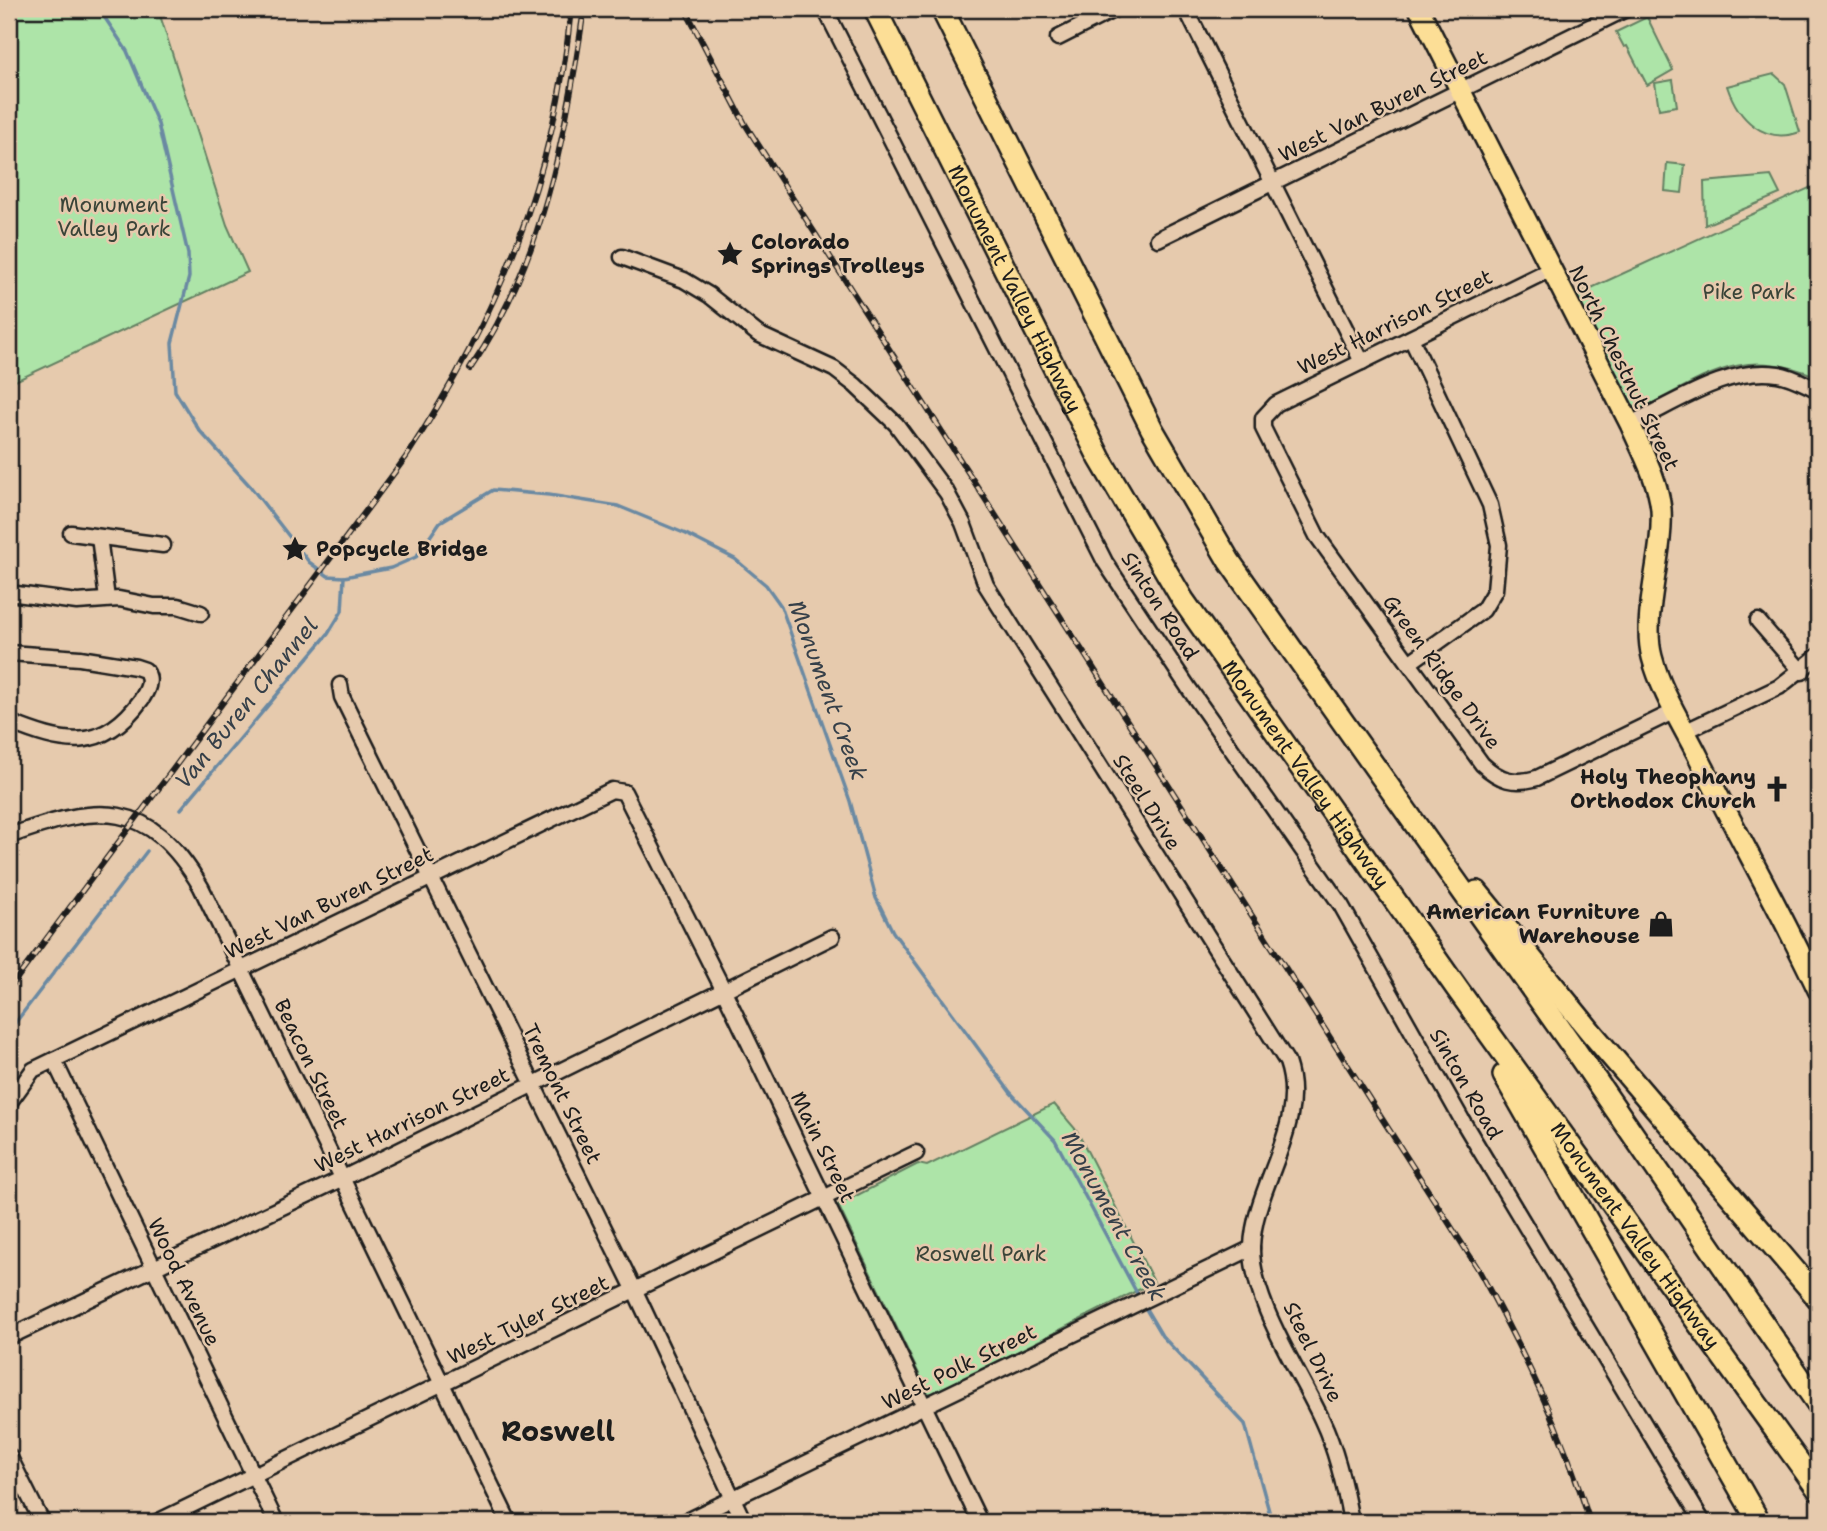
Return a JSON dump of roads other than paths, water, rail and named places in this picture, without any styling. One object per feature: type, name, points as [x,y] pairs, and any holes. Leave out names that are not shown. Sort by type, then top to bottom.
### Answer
[{"type":"highway","name":"Monument Valley Highway","points":[[875,9],[1052,367],[1135,523],[1205,634],[1818,1489]]},
{"type":"highway","points":[[942,9],[1129,383],[1188,493],[1264,614],[1406,812],[1818,1404]]},
{"type":"highway","points":[[1406,812],[1494,911],[1590,1031],[1818,1298]]},
{"type":"highway","points":[[1458,990],[1759,1522]]},
{"type":"main road","name":"North Chestnut Street","points":[[1419,9],[1651,470],[1661,508],[1651,648],[1675,711],[1813,965],[1818,990]]},
{"type":"street","name":"Sinton Road","points":[[825,9],[1105,562],[1168,658],[1341,905],[1462,1120],[1703,1522]]},
{"type":"street","points":[[1058,38],[1115,9]]},
{"type":"street","points":[[1186,9],[1362,362]]},
{"type":"street","name":"West Van Buren Street","points":[[1158,239],[1626,9]]},
{"type":"street","name":"Steel Drive","points":[[622,257],[684,280],[709,295],[758,334],[834,369],[896,424],[947,493],[963,523],[986,585],[1287,1062],[1293,1086],[1292,1111],[1263,1197],[1252,1248],[1270,1315],[1332,1446],[1351,1522]]},
{"type":"street","name":"West Harrison Street","points":[[1263,418],[1276,404],[1551,269]]},
{"type":"street","points":[[1409,663],[1483,610],[1495,590],[1499,545],[1490,505],[1411,338]]},
{"type":"street","points":[[1630,424],[1724,379],[1774,373],[1818,390]]},
{"type":"street","name":"Green Ridge Drive","points":[[1263,418],[1268,437],[1310,524],[1482,764],[1498,778],[1507,781],[1537,778],[1675,711]]},
{"type":"street","points":[[71,533],[163,545]]},
{"type":"street","points":[[99,537],[107,599]]},
{"type":"street","points":[[9,593],[77,602],[107,599],[153,606],[178,606],[201,613]]},
{"type":"street","points":[[1758,621],[1802,672]]},
{"type":"street","points":[[9,653],[136,667],[149,676],[149,684],[145,694],[123,722],[90,739],[76,741],[46,737],[9,722]]},
{"type":"street","points":[[1686,731],[1779,687],[1802,672],[1818,656]]},
{"type":"street","name":"Tremont Street","points":[[340,685],[342,697],[635,1291],[744,1522]]},
{"type":"street","name":"West Van Buren Street","points":[[9,1103],[33,1070],[612,790],[624,792]]},
{"type":"street","name":"Main Street","points":[[624,792],[981,1522]]},
{"type":"street","name":"Beacon Street","points":[[9,836],[63,820],[110,812],[124,815],[147,826],[181,857],[201,887],[241,968],[509,1522]]},
{"type":"street","name":"West Harrison Street","points":[[9,1338],[344,1178],[832,937]]},
{"type":"street","name":"Wood Avenue","points":[[54,1060],[276,1522]]},
{"type":"street","name":"West Tyler Street","points":[[157,1522],[916,1153]]},
{"type":"street","name":"West Polk Street","points":[[684,1522],[1252,1248]]},
{"type":"street","points":[[9,1456],[42,1522]]},
{"type":"waterway","name":"Monument Creek","points":[[99,9],[127,51],[158,124],[188,254],[189,277],[172,343],[175,391],[199,430],[250,486],[309,562],[328,576],[344,577],[391,568],[416,557],[440,522],[493,490],[549,495],[618,506],[686,534],[735,559],[766,585],[781,606],[850,801],[876,898],[893,932],[1010,1092],[1055,1140],[1139,1297]]},
{"type":"waterway","name":"Van Buren Channel","points":[[181,809],[328,634],[342,611],[344,577]]},
{"type":"waterway","name":"Van Buren Channel","points":[[9,1031],[147,851]]},
{"type":"waterway","name":"Monument Creek","points":[[1143,1304],[1162,1336],[1245,1424],[1272,1522]]},
{"type":"railway","points":[[9,989],[406,457],[439,404],[494,298],[517,244],[536,188],[563,71],[571,9]]},
{"type":"railway","points":[[470,369],[495,328],[516,285],[548,196],[569,103],[584,9]]},
{"type":"railway","points":[[685,9],[745,124],[1477,1267],[1510,1329],[1554,1423],[1590,1522]]},
{"type":"place","name":"Colorado Springs Trolleys","points":[[730,254]]},
{"type":"place","name":"Popcycle Bridge","points":[[295,549]]},
{"type":"place","name":"Holy Theophany Orthodox Church","points":[[1777,789]]},
{"type":"place","name":"American Furniture Warehouse","points":[[1661,924]]},
{"type":"district","name":"Roswell","points":[[558,1431]]},
{"type":"park label","name":"Monument Valley Park","points":[[114,217]]},
{"type":"park label","name":"Pike Park","points":[[1749,292]]},
{"type":"park label","name":"Roswell Park","points":[[981,1254]]}]
